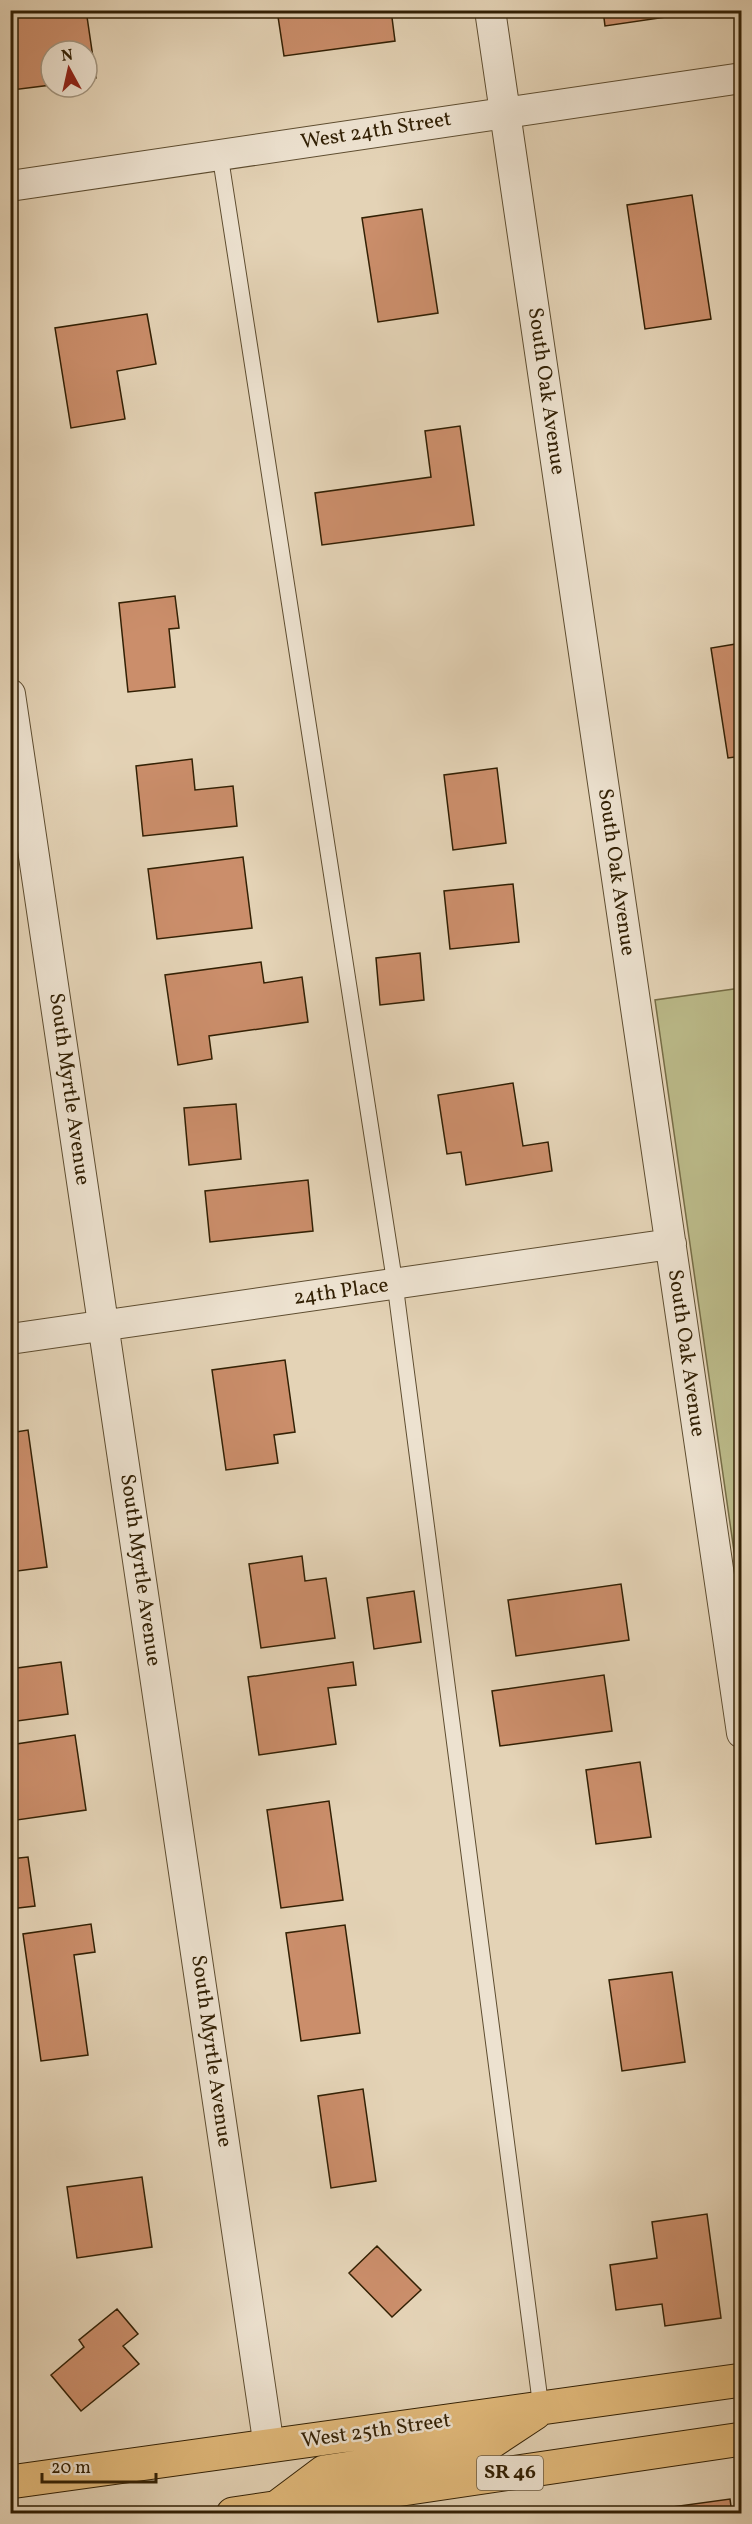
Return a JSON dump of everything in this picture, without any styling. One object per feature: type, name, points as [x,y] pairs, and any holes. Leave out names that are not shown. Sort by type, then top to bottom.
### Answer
[{"type":"main road","name":"West 25th Street","points":[[10,2482],[741,2380]]},
{"type":"main road","points":[[278,2510],[324,2472],[482,2448],[541,2408]]},
{"type":"main road","name":"SR 46","points":[[233,2514],[278,2510],[741,2439]]},
{"type":"street","name":"South Oak Avenue","points":[[490,10],[741,1733]]},
{"type":"street","name":"West 24th Street","points":[[10,186],[741,78]]},
{"type":"street","name":"South Myrtle Avenue","points":[[10,694],[269,2446]]},
{"type":"street","name":"24th Place","points":[[10,1339],[671,1244]]},
{"type":"lane","points":[[220,155],[395,1284],[541,2408]]},
{"type":"shaded area","points":[[742,988],[741,1600],[655,1000]]},
{"type":"building","points":[[10,10],[86,10],[90,39],[39,39],[39,87],[12,90]]},
{"type":"building","points":[[277,10],[391,10],[395,41],[284,56]]},
{"type":"building","points":[[603,10],[714,10],[605,26]]},
{"type":"building","points":[[692,195],[711,319],[645,329],[627,205]]},
{"type":"building","points":[[422,209],[438,313],[378,322],[362,218]]},
{"type":"building","points":[[147,314],[156,364],[117,371],[125,419],[71,428],[55,328]]},
{"type":"building","points":[[460,426],[474,525],[322,545],[315,493],[431,477],[425,431]]},
{"type":"building","points":[[175,596],[179,628],[169,629],[175,687],[128,692],[119,603]]},
{"type":"building","points":[[742,643],[742,756],[728,758],[711,648]]},
{"type":"building","points":[[192,759],[195,790],[233,786],[237,826],[143,836],[136,766]]},
{"type":"building","points":[[497,768],[506,843],[453,850],[444,775]]},
{"type":"building","points":[[243,857],[252,928],[157,939],[148,869]]},
{"type":"building","points":[[513,884],[519,942],[450,949],[444,891]]},
{"type":"building","points":[[420,953],[424,1000],[380,1005],[376,958]]},
{"type":"building","points":[[261,962],[264,983],[302,977],[308,1022],[209,1036],[212,1059],[178,1065],[165,975]]},
{"type":"building","points":[[513,1083],[523,1146],[548,1142],[552,1171],[466,1185],[461,1152],[447,1154],[438,1095]]},
{"type":"building","points":[[236,1104],[241,1159],[189,1165],[184,1108]]},
{"type":"building","points":[[308,1180],[313,1231],[210,1242],[205,1191]]},
{"type":"building","points":[[285,1360],[295,1432],[274,1435],[278,1463],[226,1470],[212,1370]]},
{"type":"building","points":[[28,1430],[47,1567],[10,1572],[10,1433]]},
{"type":"building","points":[[302,1556],[305,1581],[326,1578],[335,1638],[261,1648],[249,1564]]},
{"type":"building","points":[[621,1584],[629,1640],[516,1656],[508,1600]]},
{"type":"building","points":[[414,1591],[421,1642],[374,1649],[367,1598]]},
{"type":"building","points":[[61,1662],[68,1714],[10,1722],[10,1669]]},
{"type":"building","points":[[353,1662],[356,1685],[328,1688],[336,1744],[259,1755],[248,1677]]},
{"type":"building","points":[[604,1675],[612,1731],[500,1746],[492,1691]]},
{"type":"building","points":[[75,1735],[86,1810],[10,1821],[10,1745]]},
{"type":"building","points":[[640,1762],[651,1837],[596,1844],[586,1770]]},
{"type":"building","points":[[329,1801],[343,1900],[281,1908],[267,1810]]},
{"type":"building","points":[[28,1857],[35,1906],[10,1909],[10,1859]]},
{"type":"building","points":[[91,1924],[95,1952],[74,1955],[88,2055],[41,2061],[23,1934]]},
{"type":"building","points":[[345,1925],[360,2033],[301,2041],[286,1933]]},
{"type":"building","points":[[672,1972],[685,2062],[622,2071],[609,1980]]},
{"type":"building","points":[[363,2089],[376,2181],[331,2188],[318,2096]]},
{"type":"building","points":[[142,2177],[152,2247],[77,2258],[67,2187]]},
{"type":"building","points":[[707,2214],[721,2318],[665,2326],[662,2304],[616,2310],[610,2265],[657,2258],[652,2222]]},
{"type":"building","points":[[377,2246],[421,2290],[392,2317],[349,2273]]},
{"type":"building","points":[[117,2309],[138,2334],[123,2346],[139,2364],[81,2411],[51,2375],[84,2347],[79,2340]]},
{"type":"building","points":[[730,2499],[732,2514],[621,2514]]}]
